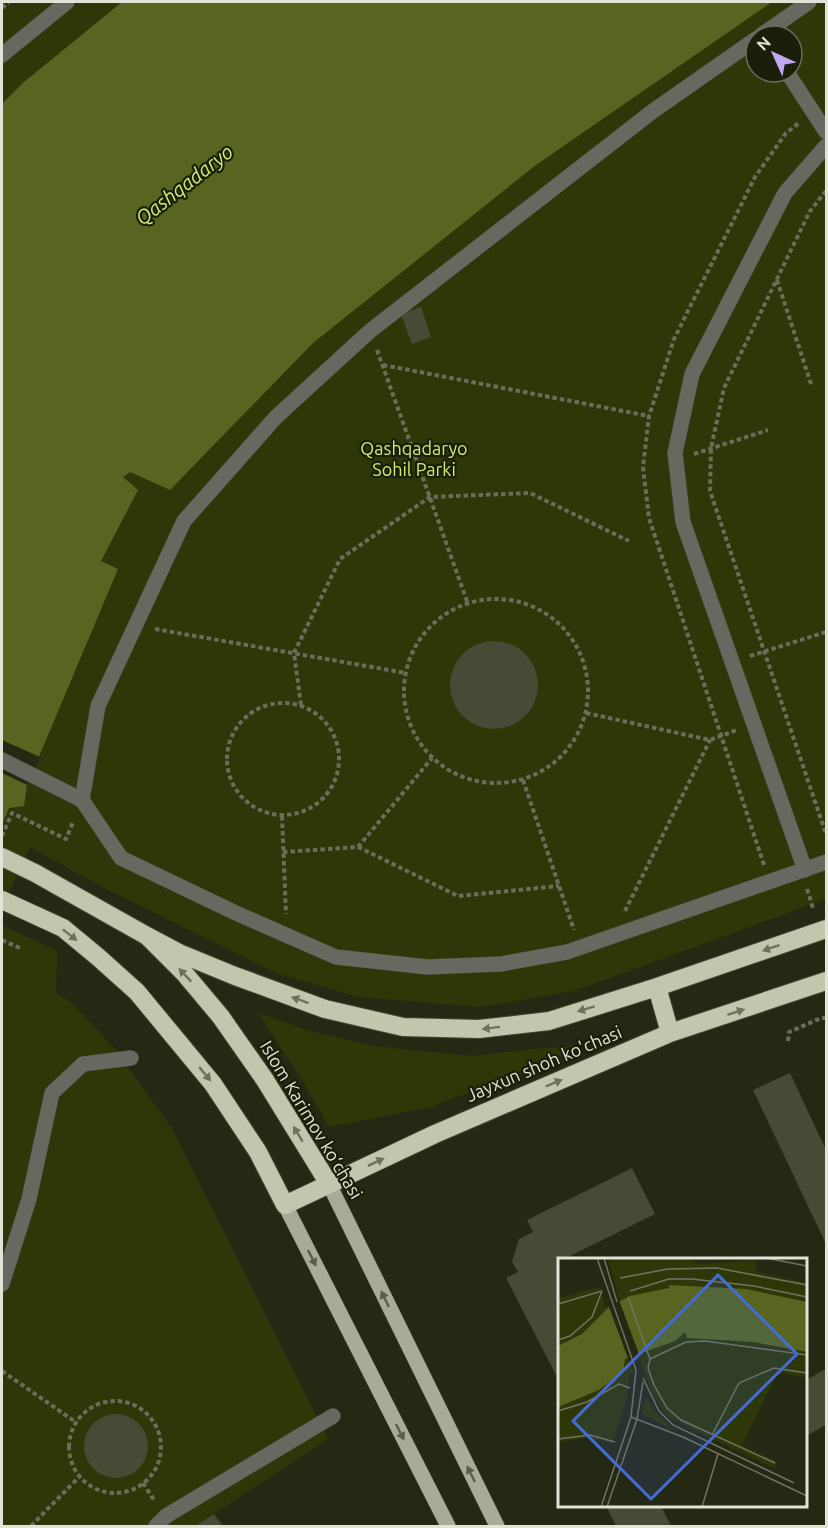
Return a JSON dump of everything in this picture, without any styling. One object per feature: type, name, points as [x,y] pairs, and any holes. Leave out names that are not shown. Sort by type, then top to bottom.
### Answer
[{"type":"highway","name":"Islom Karimov ko‘chasi","points":[[2,857],[147,936],[185,974],[221,1017],[265,1080],[329,1184]]},
{"type":"highway","points":[[2,900],[63,928],[138,992],[213,1084],[258,1152],[285,1205]]},
{"type":"highway","name":"Jayxun shoh ko'chasi","points":[[147,936],[235,976],[325,1009],[403,1028],[479,1029],[549,1021],[826,929]]},
{"type":"highway","name":"Jayxun shoh ko'chasi","points":[[285,1205],[435,1134],[670,1033],[826,981]]},
{"type":"highway","points":[[657,987],[670,1033]]},
{"type":"main road","name":"Islom Karimov ko‘chasi","points":[[329,1184],[497,1527]]},
{"type":"main road","points":[[285,1205],[448,1527]]},
{"type":"street","points":[[2,55],[67,2]]},
{"type":"street","points":[[778,24],[810,2]]},
{"type":"street","points":[[82,800],[98,706],[184,521],[276,417],[370,331],[653,111],[744,47]]},
{"type":"street","points":[[796,84],[826,132]]},
{"type":"street","points":[[805,870],[683,522],[675,453],[692,374],[785,193],[826,146]]},
{"type":"street","points":[[2,760],[82,800],[121,858],[238,914],[336,957],[426,967],[501,964],[567,952],[826,862]]},
{"type":"street","points":[[2,1284],[29,1198],[52,1093],[83,1064],[131,1058]]},
{"type":"street","points":[[156,1527],[166,1516],[333,1416]]},
{"type":"path","points":[[2,8],[9,2]]},
{"type":"path","points":[[770,882],[649,518],[643,467],[649,416],[674,339],[755,177],[786,134],[813,111]]},
{"type":"path","points":[[826,191],[810,211],[724,388],[711,448],[710,491],[826,834]]},
{"type":"path","points":[[777,279],[812,387]]},
{"type":"path","points":[[370,331],[468,604]]},
{"type":"path","points":[[382,365],[649,416]]},
{"type":"path","points":[[676,461],[768,430]]},
{"type":"path","points":[[301,705],[294,653],[340,559],[430,497],[530,493],[629,541]]},
{"type":"path","points":[[485,598],[515,600],[543,610],[567,630],[582,656],[589,685],[586,713],[574,742],[553,765],[523,780],[496,784],[465,779],[437,764],[417,741],[405,712],[403,681],[412,651],[430,625],[456,607],[468,604],[485,598]]},
{"type":"path","points":[[135,626],[406,673]]},
{"type":"path","points":[[732,662],[826,632]]},
{"type":"path","points":[[277,702],[301,705],[312,710],[327,722],[336,738],[340,756],[338,774],[330,791],[317,804],[301,813],[282,816],[264,813],[247,803],[234,789],[227,772],[226,752],[232,734],[243,719],[258,707],[277,702]]},
{"type":"path","points":[[586,713],[710,740],[753,723]]},
{"type":"path","points":[[613,936],[710,740]]},
{"type":"path","points":[[358,847],[432,758]]},
{"type":"path","points":[[523,780],[580,947]]},
{"type":"path","points":[[2,837],[12,813],[66,839]]},
{"type":"path","points":[[282,816],[286,935]]},
{"type":"path","points":[[284,852],[358,847],[458,896],[559,886]]},
{"type":"path","points":[[2,940],[22,949]]},
{"type":"path","points":[[788,1041],[789,1032],[820,1018],[826,1018]]},
{"type":"path","points":[[2,1371],[77,1423]]},
{"type":"path","points":[[106,1402],[122,1402],[136,1406],[149,1416],[157,1428],[161,1443],[159,1458],[153,1472],[143,1483],[129,1491],[115,1493],[100,1491],[86,1484],[80,1476],[76,1473],[70,1459],[69,1444],[72,1430],[92,1407],[106,1402]]},
{"type":"path","points":[[31,1527],[80,1476]]},
{"type":"green space","name":"Qashqadaryo Sohil Parki","points":[[2,2],[826,2],[826,899],[574,991],[480,1007],[358,997],[276,973],[102,887],[30,847],[2,908]]},
{"type":"green space","points":[[2,925],[57,951],[56,993],[70,1001],[116,1050],[173,1130],[328,1439],[195,1526],[2,1526]]},
{"type":"green space","points":[[258,1013],[310,1031],[374,1046],[471,1056],[574,1045],[580,1050],[431,1107],[329,1127],[302,1080]]},
{"type":"water","name":"Qashqadaryo","points":[[122,2],[772,2],[536,165],[313,343],[170,490],[130,472],[123,477],[138,490],[101,561],[118,569],[27,785],[24,806],[9,808],[2,825],[2,104],[24,82]]},
{"type":"pier","points":[[2,740],[40,757],[27,785],[2,773]]},
{"type":"building","points":[[421,307],[431,337],[412,344],[401,314]]},
{"type":"building","points":[[494,641],[511,644],[525,654],[535,668],[538,685],[535,702],[525,716],[511,726],[494,729],[477,726],[463,716],[453,702],[450,685],[453,668],[463,654],[477,644]]},
{"type":"building","points":[[790,1073],[826,1150],[826,1244],[753,1090]]},
{"type":"building","points":[[632,1168],[655,1214],[566,1258],[558,1258],[558,1374],[556,1375],[506,1278],[518,1272],[512,1262],[519,1239],[533,1232],[527,1220]]},
{"type":"building","points":[[826,1369],[826,1425],[807,1435],[807,1379]]},
{"type":"building","points":[[110,1414],[122,1414],[139,1423],[146,1434],[148,1446],[146,1458],[139,1469],[122,1478],[110,1478],[98,1473],[89,1464],[84,1452],[84,1440],[89,1428],[98,1419]]},
{"type":"building","points":[[606,1507],[662,1507],[671,1526],[616,1526]]},
{"type":"building","points":[[214,1514],[223,1526],[195,1526]]}]
